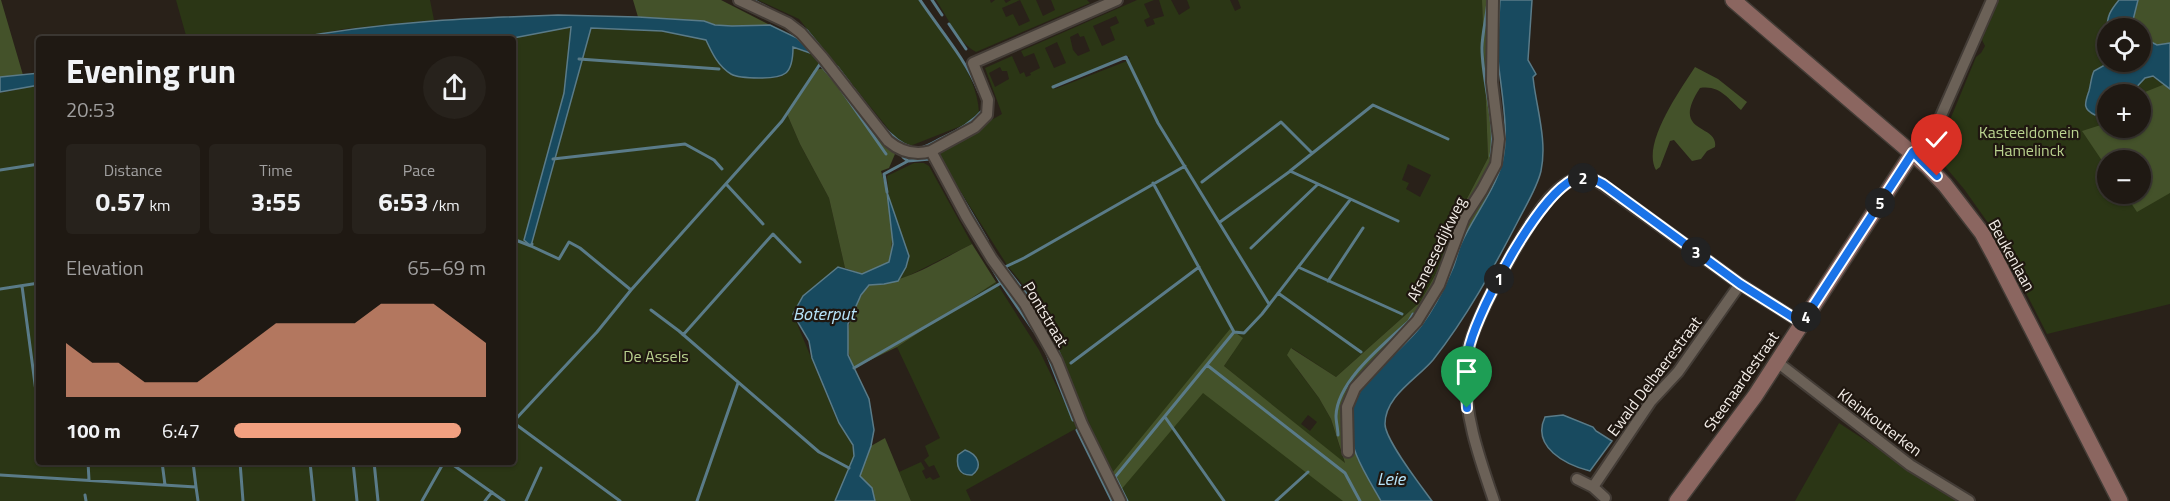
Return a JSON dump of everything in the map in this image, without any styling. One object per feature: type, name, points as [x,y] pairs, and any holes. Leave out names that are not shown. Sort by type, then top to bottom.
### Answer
[{"type":"street","points":[[739,0],[788,23],[801,33],[895,147],[909,152],[924,153],[975,127],[987,115],[988,100],[974,63],[1117,0]]},
{"type":"street","name":"Afsneesedijkweg","points":[[1348,452],[1347,407],[1355,388],[1417,321],[1439,285],[1464,218],[1496,164],[1499,140],[1492,82],[1493,0]]},
{"type":"street","name":"Beukenlaan","points":[[1733,0],[1913,152],[1945,185],[1982,233],[2120,501]]},
{"type":"street","name":"Steenaardestraat","points":[[1677,501],[1777,362],[1913,152],[1940,118],[1992,0]]},
{"type":"street","name":"Pontstraat","points":[[931,151],[966,216],[992,259],[1024,304],[1057,361],[1082,424],[1120,501]]},
{"type":"street","points":[[1494,501],[1474,443],[1467,408],[1465,365],[1475,328],[1502,273],[1543,206],[1558,190],[1576,178],[1598,181],[1740,284],[1802,323]]},
{"type":"street","name":"Ewald Delbaerestraat","points":[[1593,487],[1651,401],[1678,372],[1740,284]]},
{"type":"street","name":"Kleinkouterken","points":[[1777,362],[1910,465],[1969,501]]},
{"type":"street","points":[[1578,479],[1593,487],[1605,498]]},
{"type":"green space","points":[[1,0],[23,75],[0,77]]},
{"type":"green space","points":[[176,0],[430,0],[434,20],[344,29],[307,36],[186,36]]},
{"type":"green space","points":[[633,0],[721,0],[770,25],[715,25],[704,21],[638,17]]},
{"type":"green space","points":[[758,0],[919,0],[965,67],[977,97],[979,112],[966,124],[910,146],[895,137],[799,19]]},
{"type":"green space","points":[[936,0],[990,0],[991,3],[995,0],[1004,0],[1006,3],[1011,0],[1020,0],[1036,0],[1043,16],[1055,10],[1051,0],[1087,0],[1090,3],[976,52],[958,36]],"holes":[[[1020,0],[1030,21],[1019,26],[1013,14],[1006,17],[1002,8]]]},
{"type":"green space","points":[[1137,0],[1154,0],[1144,4],[1150,17],[1144,20],[1147,27],[1155,24],[1153,19],[1164,16],[1159,0],[1171,0],[1179,15],[1190,8],[1187,0],[1230,0],[1235,11],[1241,8],[1238,0],[1482,0],[1488,158],[1445,241],[1444,259],[1420,302],[1336,377],[1292,348],[1297,369],[1319,398],[1331,419],[1345,464],[1224,366],[1233,353],[1203,390],[1344,501],[1125,501],[1029,292],[1007,265],[940,159],[942,148],[1002,114],[985,68],[1012,56],[1020,74],[1024,72],[1026,77],[1040,68],[1034,53],[1024,57],[1021,51]],"holes":[[[1116,16],[1119,23],[1110,27],[1115,40],[1102,46],[1093,26]],[[1078,33],[1080,37],[1084,36],[1090,51],[1078,56],[1073,50],[1070,37]],[[1057,42],[1066,63],[1054,68],[1045,48]],[[1126,55],[1130,58],[1055,89],[1054,86]],[[1000,67],[1002,71],[1007,71],[1009,79],[995,87],[989,73]],[[1408,164],[1431,175],[1420,197],[1406,189],[1409,183],[1402,180]],[[1308,415],[1317,422],[1310,431],[1301,424]]]},
{"type":"green space","points":[[1482,0],[1490,0],[1494,158],[1502,162],[1496,179],[1461,245],[1439,296],[1422,325],[1405,344],[1357,458],[1381,501],[1343,501],[1203,393],[1120,491],[1125,501],[1113,501],[1104,483],[1230,329],[1243,338],[1224,366],[1345,463],[1331,419],[1319,398],[1287,355],[1291,348],[1336,377],[1420,302],[1444,259],[1445,241],[1488,158]]},
{"type":"green space","name":"Kasteeldomein Hamelinck","points":[[1999,0],[2170,0],[2170,304],[2047,334],[1996,234],[1964,189],[1933,152],[1938,143],[1940,144],[1976,57],[1985,46],[1982,40]]},
{"type":"green space","points":[[2138,0],[2170,0],[2170,43],[2157,45],[2151,42],[2151,18],[2134,18]]},
{"type":"green space","name":"De Assels","points":[[571,26],[577,38],[524,240],[591,28],[662,31],[706,40],[719,63],[734,75],[744,77],[781,77],[793,47],[813,54],[822,65],[814,70],[787,114],[829,198],[845,268],[838,267],[793,314],[837,420],[852,443],[854,458],[836,501],[0,501],[0,93],[36,86],[36,465],[516,465],[516,37]]},
{"type":"green space","points":[[832,67],[895,154],[889,168],[881,171],[891,216],[892,240],[889,262],[862,274],[845,268],[829,198],[787,114],[814,70]]},
{"type":"green space","points":[[1695,67],[1718,79],[1747,102],[1741,110],[1718,90],[1700,88],[1692,103],[1690,114],[1697,126],[1710,134],[1715,147],[1707,151],[1701,159],[1692,161],[1674,140],[1670,141],[1660,167],[1656,170],[1653,159],[1658,132],[1673,102]]},
{"type":"green space","points":[[2165,84],[2170,89],[2170,193],[2151,204],[2151,150],[2097,150],[2097,153],[2082,131],[2097,126],[2097,138],[2151,138],[2151,90]]},
{"type":"green space","points":[[914,163],[924,163],[929,166],[972,244],[898,281],[906,267],[909,255],[889,197],[887,176]]},
{"type":"green space","points":[[2132,204],[2151,204],[2137,212]]},
{"type":"green space","points":[[972,244],[996,282],[897,347],[854,368],[848,347],[849,325],[862,294],[869,285],[909,275]]},
{"type":"green space","points":[[996,282],[1039,350],[1077,428],[966,490],[971,501],[911,501],[899,472],[921,462],[925,469],[922,471],[926,479],[930,477],[933,480],[940,477],[934,465],[929,467],[924,460],[929,456],[925,446],[940,438],[897,347]]},
{"type":"green space","points":[[1839,423],[1958,501],[1795,501]]},
{"type":"green space","points":[[885,438],[911,501],[875,501],[859,476],[871,446]]},
{"type":"water","name":"Leie","points":[[1500,0],[1532,0],[1528,60],[1536,74],[1533,77],[1543,150],[1541,171],[1528,203],[1468,310],[1433,360],[1396,396],[1386,414],[1385,424],[1391,441],[1432,501],[1381,501],[1355,451],[1350,428],[1353,404],[1379,368],[1412,336],[1430,313],[1455,264],[1466,234],[1498,174],[1502,163],[1505,138],[1498,59]]},
{"type":"water","points":[[2119,0],[2138,0],[2134,18],[2109,18]]},
{"type":"water","points":[[558,15],[704,21],[715,25],[732,26],[770,25],[797,38],[813,54],[793,47],[791,64],[786,73],[775,77],[744,78],[731,74],[722,67],[706,40],[662,31],[591,28],[531,246],[524,240],[564,93],[571,27],[516,37],[308,36],[358,28],[457,19]]},
{"type":"water","points":[[2151,42],[2157,45],[2170,43],[2170,89],[2153,76],[2145,78],[2139,84],[2097,84],[2097,114],[2095,115],[2086,108],[2094,71],[2151,72]]},
{"type":"water","points":[[36,73],[36,86],[0,92],[0,77]]},
{"type":"water","name":"Boterput","points":[[887,192],[909,256],[906,267],[898,281],[869,285],[861,295],[848,324],[848,355],[869,399],[874,430],[860,476],[872,488],[875,501],[835,501],[854,456],[853,445],[839,423],[812,358],[809,341],[793,314],[803,296],[838,267],[862,274],[889,262],[893,244]]},
{"type":"water","points":[[1563,415],[1593,427],[1612,441],[1590,471],[1562,459],[1547,446],[1542,428],[1545,417]]},
{"type":"water","points":[[965,450],[973,454],[978,461],[978,468],[972,475],[964,474],[958,466],[958,455]]},
{"type":"waterway","points":[[753,0],[770,9]]},
{"type":"waterway","points":[[920,0],[959,56],[979,92]]},
{"type":"waterway","points":[[932,0],[942,15]]},
{"type":"waterway","points":[[1488,0],[1482,48],[1491,116],[1491,156]]},
{"type":"waterway","points":[[792,20],[807,31],[821,48]]},
{"type":"waterway","points":[[949,24],[966,49]]},
{"type":"waterway","points":[[1053,87],[1126,57],[1158,123],[1269,304]]},
{"type":"waterway","points":[[579,59],[719,69]]},
{"type":"waterway","points":[[516,419],[597,332],[631,290],[782,121],[820,64],[833,79]]},
{"type":"waterway","points":[[837,67],[850,84]]},
{"type":"waterway","points":[[853,88],[892,136],[911,147],[924,147],[954,132],[984,109]]},
{"type":"waterway","points":[[842,91],[886,154]]},
{"type":"waterway","points":[[1398,221],[1290,171],[1373,105],[1448,139]]},
{"type":"waterway","points":[[1202,182],[1281,122],[1312,153]]},
{"type":"waterway","points":[[553,159],[685,144],[714,160],[722,169]]},
{"type":"waterway","points":[[887,192],[884,174],[908,161],[903,157]]},
{"type":"waterway","points":[[908,161],[930,159],[931,162]]},
{"type":"waterway","points":[[0,170],[36,164]]},
{"type":"waterway","points":[[1001,264],[1005,267],[1024,258],[1185,166]]},
{"type":"waterway","points":[[1220,222],[1289,172]]},
{"type":"waterway","points":[[1153,183],[1234,332],[1244,333],[1262,314],[1350,200]]},
{"type":"waterway","points":[[727,185],[763,224]]},
{"type":"waterway","points":[[1251,248],[1317,185]]},
{"type":"waterway","points":[[960,194],[987,240]]},
{"type":"waterway","points":[[950,197],[1001,283]]},
{"type":"waterway","points":[[1328,281],[1363,228]]},
{"type":"waterway","points":[[683,335],[773,234],[800,262]]},
{"type":"waterway","points":[[516,240],[531,246],[532,244]]},
{"type":"waterway","points":[[531,246],[559,259],[569,242],[580,248],[631,290]]},
{"type":"waterway","points":[[1005,267],[1046,323]]},
{"type":"waterway","points":[[1071,363],[1199,267]]},
{"type":"waterway","points":[[1298,267],[1402,314]]},
{"type":"waterway","points":[[0,289],[36,283]]},
{"type":"waterway","points":[[854,368],[1001,283],[1034,331]]},
{"type":"waterway","points":[[22,286],[36,391]]},
{"type":"waterway","points":[[1278,293],[1361,352]]},
{"type":"waterway","points":[[651,310],[679,331],[819,452],[849,468]]},
{"type":"waterway","points":[[1338,435],[1336,416],[1338,403],[1344,390],[1363,364],[1409,321],[1413,314]]},
{"type":"waterway","points":[[1050,332],[1061,358]]},
{"type":"waterway","points":[[1127,501],[1115,477],[1234,332]]},
{"type":"waterway","points":[[1046,351],[1073,420]]},
{"type":"waterway","points":[[1207,365],[1345,473],[1360,501]]},
{"type":"waterway","points":[[697,501],[738,383]]},
{"type":"waterway","points":[[1165,417],[1224,501]]},
{"type":"waterway","points":[[516,424],[620,501]]},
{"type":"waterway","points":[[1077,430],[1112,501]]},
{"type":"waterway","points":[[88,465],[89,480]]},
{"type":"waterway","points":[[162,465],[165,485]]},
{"type":"waterway","points":[[193,465],[196,487]]},
{"type":"waterway","points":[[240,465],[243,501]]},
{"type":"waterway","points":[[310,465],[314,501]]},
{"type":"waterway","points":[[353,465],[357,501]]},
{"type":"waterway","points":[[374,465],[378,501]]},
{"type":"waterway","points":[[422,501],[442,465]]},
{"type":"waterway","points":[[453,465],[504,501]]},
{"type":"waterway","points":[[526,501],[541,468]]},
{"type":"waterway","points":[[1276,501],[1308,472]]},
{"type":"waterway","points":[[0,475],[196,487],[198,501]]},
{"type":"waterway","points":[[485,501],[492,492]]},
{"type":"waterway","points":[[85,495],[86,501]]},
{"type":"route","points":[[1467,408],[1465,365],[1475,328],[1502,273],[1543,206],[1558,190],[1576,178],[1581,177],[1603,184],[1740,284],[1802,323],[1913,152],[1937,176]]}]
